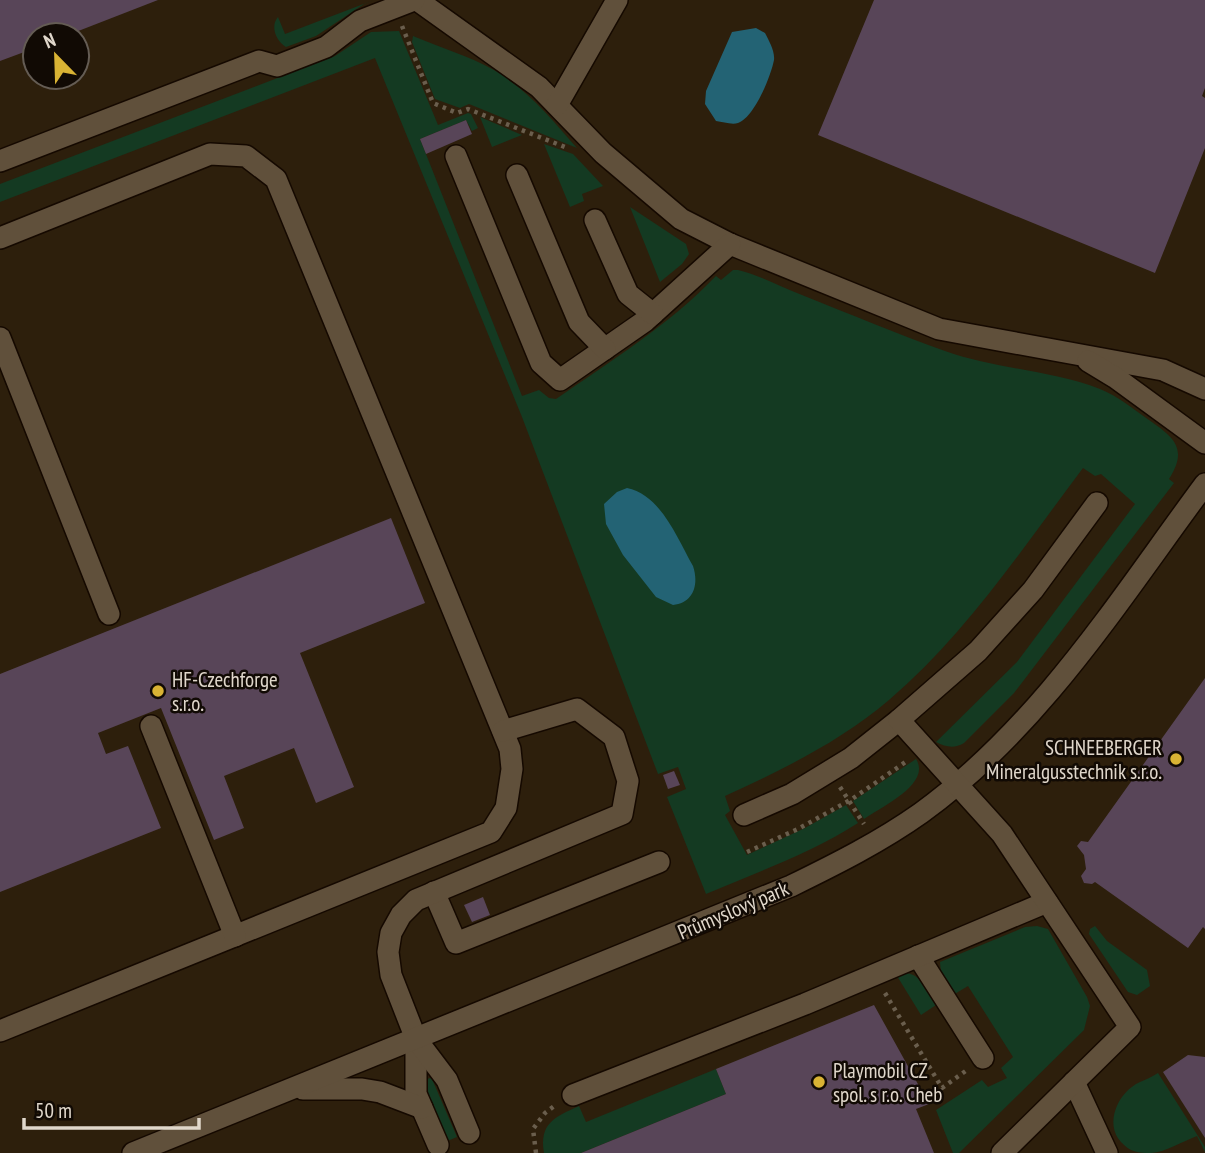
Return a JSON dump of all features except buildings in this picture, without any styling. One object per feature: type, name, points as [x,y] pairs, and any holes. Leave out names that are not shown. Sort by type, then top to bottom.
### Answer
[{"type":"lane","points":[[557,105],[617,0]]},
{"type":"lane","points":[[0,161],[259,61],[277,66],[326,47],[359,21],[408,3],[539,87],[594,145],[681,219],[730,244],[939,329],[1163,370],[1205,389]]},
{"type":"lane","points":[[0,238],[210,153],[246,156],[275,179],[503,731],[510,749],[512,769],[506,808],[491,832],[0,1031]]},
{"type":"lane","points":[[456,156],[541,363],[560,380],[653,314],[730,244]]},
{"type":"lane","points":[[517,174],[579,322],[605,349]]},
{"type":"lane","points":[[595,220],[628,294],[653,314]]},
{"type":"lane","points":[[0,338],[109,614]]},
{"type":"lane","points":[[1077,354],[1116,378],[1205,443]]},
{"type":"lane","name":"Průmyslový park","points":[[133,1153],[791,886],[876,842],[921,812],[956,784],[992,754],[1028,718],[1062,678],[1205,484]]},
{"type":"lane","points":[[744,815],[792,794],[851,758],[892,726],[988,641],[1033,590],[1097,503]]},
{"type":"lane","points":[[469,1133],[446,1080],[416,1039],[391,975],[388,952],[391,933],[401,915],[416,900],[622,814],[628,781],[614,737],[577,709],[503,731]]},
{"type":"lane","points":[[151,726],[235,936]]},
{"type":"lane","points":[[892,726],[956,784],[1002,834],[1130,1027],[1002,1153]]},
{"type":"lane","points":[[434,892],[456,943],[659,862]]},
{"type":"lane","points":[[573,1095],[804,1004],[1047,902]]},
{"type":"lane","points":[[918,956],[983,1058]]},
{"type":"lane","points":[[416,1039],[416,1094],[438,1145]]},
{"type":"lane","points":[[1074,1082],[1107,1153]]},
{"type":"lane","points":[[293,1088],[362,1089],[380,1092],[422,1108]]},
{"type":"path","points":[[408,3],[433,103],[457,113],[468,109],[581,156],[594,145]]},
{"type":"path","points":[[747,852],[798,829],[849,801],[908,760],[892,726]]},
{"type":"path","points":[[839,786],[876,842]]},
{"type":"path","points":[[873,998],[885,993],[942,1088],[983,1058]]},
{"type":"path","points":[[536,1153],[533,1129],[544,1113],[573,1095]]},
{"type":"green space","points":[[374,0],[316,36],[286,47],[275,33],[274,25],[278,17],[285,34]]},
{"type":"green space","points":[[399,31],[438,125],[468,113],[478,128],[472,131],[466,120],[420,139],[522,396],[539,390],[549,398],[556,399],[660,326],[716,276],[721,280],[733,270],[738,270],[945,351],[1100,389],[1158,426],[1176,445],[1178,460],[1169,479],[1174,483],[1014,693],[964,743],[950,747],[936,742],[1017,662],[1135,504],[1101,474],[1095,476],[1083,468],[968,619],[889,700],[831,742],[725,796],[730,811],[725,815],[747,855],[846,805],[858,823],[822,844],[706,894],[667,797],[686,789],[678,767],[658,774],[522,417],[375,58],[0,202],[0,184],[335,56],[371,32]]},
{"type":"green space","points":[[413,36],[474,60],[506,78],[538,106],[577,148],[469,104],[460,108],[435,99],[412,42]]},
{"type":"green space","points":[[480,117],[522,135],[492,147]]},
{"type":"green space","points":[[544,144],[573,154],[603,186],[582,194],[584,201],[570,207]]},
{"type":"green space","points":[[630,207],[686,244],[689,254],[682,264],[660,282]]},
{"type":"green space","points":[[916,759],[919,768],[911,786],[864,819],[853,801]]},
{"type":"green space","points":[[1095,926],[1107,941],[1147,970],[1150,986],[1137,995],[1128,992],[1089,934],[1090,929]]},
{"type":"green space","points":[[1025,927],[1048,929],[1087,997],[1090,1006],[1084,1030],[959,1153],[953,1153],[936,1110],[982,1080],[988,1087],[1007,1078],[1001,1068],[1013,1057],[968,986],[953,995],[941,973],[940,962]]},
{"type":"green space","points":[[905,973],[920,980],[936,1005],[921,1015],[897,976]]},
{"type":"green space","points":[[716,1069],[726,1094],[581,1153],[544,1153],[543,1143],[547,1128],[556,1118],[570,1110],[579,1106],[586,1122]]},
{"type":"green space","points":[[1158,1073],[1205,1147],[1205,1152],[1197,1136],[1163,1151],[1146,1153],[1128,1148],[1116,1134],[1114,1117],[1120,1100],[1132,1087]]},
{"type":"green space","points":[[430,1078],[457,1137],[445,1142],[422,1081]]},
{"type":"water","points":[[756,28],[765,33],[774,53],[766,86],[744,120],[733,124],[716,121],[705,104],[706,91],[732,32]]},
{"type":"water","points":[[627,488],[639,492],[659,508],[693,566],[695,586],[686,601],[673,605],[656,597],[623,555],[606,524],[604,504],[617,492]]},
{"type":"place","name":"HF-Czechforge s.r.o.","points":[[158,691]]},
{"type":"place","name":"SCHNEEBERGER Mineralgusstechnik s.r.o.","points":[[1176,759]]},
{"type":"place","name":"Playmobil CZ spol. s r.o. Cheb","points":[[819,1082]]}]
